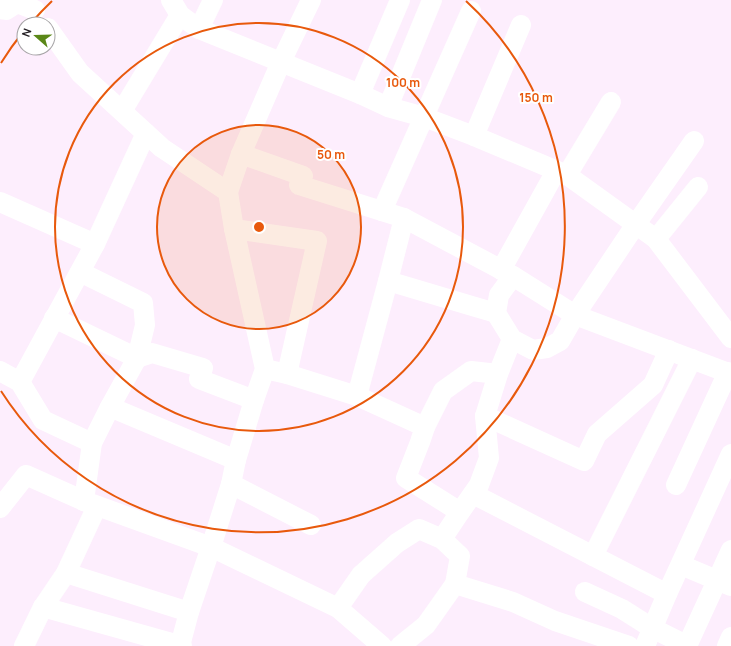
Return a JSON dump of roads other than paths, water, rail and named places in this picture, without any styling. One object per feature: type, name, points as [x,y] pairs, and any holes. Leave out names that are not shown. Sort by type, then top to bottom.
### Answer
[{"type":"street","points":[[199,29],[213,0]]},
{"type":"street","points":[[43,607],[181,646],[189,612],[231,484],[236,460],[265,369],[234,229],[228,192],[241,154],[281,62],[311,0]]},
{"type":"street","points":[[360,94],[400,0]]},
{"type":"street","points":[[388,107],[432,0]]},
{"type":"street","points":[[0,8],[6,10],[17,3],[39,11]]},
{"type":"street","points":[[122,111],[176,7],[199,29],[360,94],[388,107],[424,117],[562,173],[656,239],[731,338]]},
{"type":"street","points":[[382,211],[471,11]]},
{"type":"street","points":[[474,136],[521,25]]},
{"type":"street","points":[[56,39],[80,73],[146,134],[162,148],[228,192]]},
{"type":"street","points":[[611,102],[562,173],[507,273],[499,295],[496,313],[512,339],[533,350],[547,348],[560,341],[575,315],[694,141]]},
{"type":"street","points":[[20,382],[95,244],[146,134]]},
{"type":"street","points":[[241,154],[303,176],[299,185],[404,218],[507,273],[575,315],[730,373],[676,485]]},
{"type":"street","points":[[656,239],[698,186]]},
{"type":"street","points":[[0,202],[95,244]]},
{"type":"street","points":[[356,396],[404,218]]},
{"type":"street","points":[[234,229],[317,241],[287,374]]},
{"type":"street","points":[[24,646],[43,607],[66,573],[90,504],[92,443],[137,358],[145,325],[143,303],[80,272]]},
{"type":"street","points":[[388,281],[496,313]]},
{"type":"street","points":[[54,318],[137,358],[152,353],[203,368],[199,379],[254,400]]},
{"type":"street","points":[[442,539],[479,485],[488,458],[485,416],[498,374],[512,339]]},
{"type":"street","points":[[485,416],[584,461],[597,434],[653,385],[669,350]]},
{"type":"street","points":[[592,556],[692,358]]},
{"type":"street","points":[[265,369],[287,374],[356,396],[425,427]]},
{"type":"street","points":[[0,371],[20,382],[42,420],[92,443]]},
{"type":"street","points":[[460,512],[406,478],[425,427],[443,391],[471,371],[498,374]]},
{"type":"street","points":[[110,407],[236,460]]},
{"type":"street","points":[[648,637],[731,454]]},
{"type":"street","points":[[0,508],[26,475],[90,504],[211,547],[338,608],[382,646]]},
{"type":"street","points":[[231,484],[311,525]]},
{"type":"street","points":[[473,494],[667,594]]},
{"type":"street","points":[[338,608],[361,575],[396,543],[419,529],[442,539],[460,556],[455,584],[426,625],[400,646]]},
{"type":"street","points":[[585,592],[622,609],[648,637],[688,646],[724,583],[731,550]]},
{"type":"street","points":[[681,565],[724,583]]},
{"type":"street","points":[[66,573],[189,612]]},
{"type":"street","points":[[455,584],[513,602],[555,621],[629,646]]},
{"type":"street","points":[[727,646],[731,637]]}]
